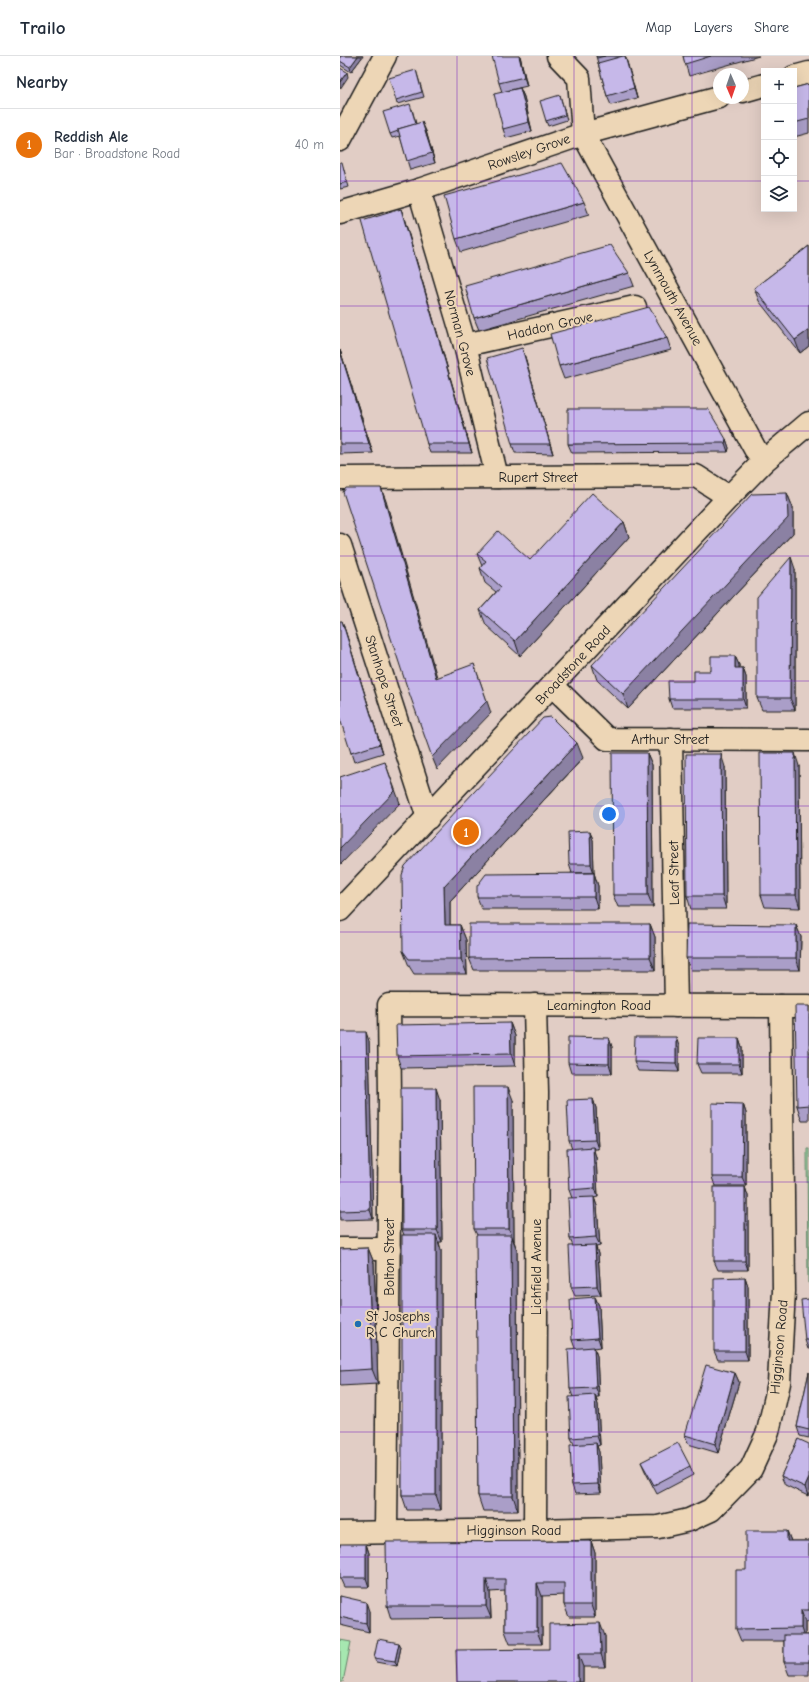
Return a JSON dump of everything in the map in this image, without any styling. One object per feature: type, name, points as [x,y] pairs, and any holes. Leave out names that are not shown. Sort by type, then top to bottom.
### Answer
[{"type":"street","points":[[340,140],[385,56]]},
{"type":"street","points":[[558,56],[579,78],[583,134]]},
{"type":"street","points":[[797,76],[809,73]]},
{"type":"street","points":[[749,89],[761,86]]},
{"type":"street","name":"Rowsley Grove","points":[[340,213],[419,190],[583,134],[713,99]]},
{"type":"street","name":"Lynmouth Avenue","points":[[583,134],[755,448],[764,461]]},
{"type":"street","name":"Norman Grove","points":[[419,190],[464,345],[496,477]]},
{"type":"street","name":"Haddon Grove","points":[[464,345],[635,307]]},
{"type":"street","name":"Broadstone Road","points":[[340,910],[553,686],[729,497],[764,461],[809,423]]},
{"type":"street","name":"Rupert Street","points":[[340,478],[696,476],[729,497]]},
{"type":"street","name":"Stanhope Street","points":[[340,545],[428,818]]},
{"type":"street","name":"Arthur Street","points":[[553,686],[607,739],[809,740]]},
{"type":"street","name":"Leaf Street","points":[[671,739],[676,1006]]},
{"type":"street","name":"Leamington Road","points":[[389,1005],[809,1006]]},
{"type":"street","name":"Bolton Street","points":[[386,1532],[389,1249],[389,1005]]},
{"type":"street","name":"Lichfield Avenue","points":[[535,1005],[537,1093],[535,1530]]},
{"type":"street","name":"Higginson Road","points":[[340,1532],[658,1527],[689,1520],[711,1510],[751,1469],[768,1432],[779,1383],[784,1291],[781,1006]]},
{"type":"street","points":[[340,1249],[389,1249]]},
{"type":"green space","points":[[807,1148],[809,1148],[809,1283],[808,1283]]},
{"type":"green space","points":[[340,1640],[351,1642],[343,1682],[340,1682]]},
{"type":"building","points":[[340,56],[358,56],[350,67],[340,61]]},
{"type":"building","points":[[492,56],[519,56],[524,77],[499,83]]},
{"type":"building","points":[[625,56],[634,88],[607,96],[598,63]]},
{"type":"building","points":[[683,56],[711,56],[685,64]]},
{"type":"building","points":[[340,68],[347,72],[340,82]]},
{"type":"building","points":[[416,70],[422,92],[396,100],[389,78]]},
{"type":"building","points":[[809,84],[809,119],[797,122],[797,104],[797,87]]},
{"type":"building","points":[[520,88],[529,122],[503,129],[494,94]]},
{"type":"building","points":[[560,95],[565,115],[546,121],[540,101]]},
{"type":"building","points":[[410,104],[416,124],[398,129],[398,131],[390,134],[383,112]]},
{"type":"building","points":[[422,122],[432,153],[407,161],[398,129]]},
{"type":"building","points":[[340,162],[342,162],[347,182],[340,184]]},
{"type":"building","points":[[562,163],[584,202],[456,239],[444,196]]},
{"type":"building","points":[[401,209],[469,444],[427,444],[362,221]]},
{"type":"building","points":[[610,245],[629,273],[474,318],[465,286]]},
{"type":"building","points":[[809,246],[809,330],[795,340],[754,288]]},
{"type":"building","points":[[649,307],[667,338],[559,366],[550,334]]},
{"type":"building","points":[[522,348],[550,444],[512,444],[487,358]]},
{"type":"building","points":[[340,351],[369,444],[340,444]]},
{"type":"building","points":[[568,409],[708,409],[726,439],[725,443],[568,444]]},
{"type":"building","points":[[346,488],[381,488],[436,678],[474,664],[487,701],[432,757],[407,687],[343,492]]},
{"type":"building","points":[[592,493],[624,522],[515,641],[480,610],[501,587],[480,568],[486,561],[477,554],[498,531],[530,560]]},
{"type":"building","points":[[787,493],[788,518],[623,694],[592,665],[752,494]]},
{"type":"building","points":[[791,557],[790,698],[757,698],[757,597]]},
{"type":"building","points":[[340,621],[342,621],[380,744],[351,753],[340,719]]},
{"type":"building","points":[[711,656],[735,656],[735,668],[743,668],[743,699],[669,699],[668,681],[694,681],[694,671],[711,671]]},
{"type":"building","points":[[551,717],[577,743],[444,886],[445,925],[460,925],[461,959],[409,959],[403,951],[402,875],[405,866],[543,718]]},
{"type":"building","points":[[612,753],[647,753],[648,895],[613,895]]},
{"type":"building","points":[[760,753],[795,753],[796,895],[761,895]]},
{"type":"building","points":[[686,754],[721,754],[722,896],[687,896]]},
{"type":"building","points":[[385,762],[395,791],[340,848],[340,777]]},
{"type":"building","points":[[590,831],[591,864],[569,864],[568,832]]},
{"type":"building","points":[[594,873],[594,897],[477,897],[477,886],[486,874]]},
{"type":"building","points":[[469,924],[650,924],[650,957],[469,958]]},
{"type":"building","points":[[687,924],[796,925],[796,958],[686,958]]},
{"type":"building","points":[[795,1006],[809,1006],[809,1105],[797,1106]]},
{"type":"building","points":[[510,1023],[511,1054],[397,1056],[396,1025]]},
{"type":"building","points":[[340,1032],[366,1032],[370,1210],[340,1211]]},
{"type":"building","points":[[568,1037],[609,1038],[609,1064],[568,1063]]},
{"type":"building","points":[[635,1037],[676,1037],[676,1063],[634,1062]]},
{"type":"building","points":[[698,1038],[739,1038],[739,1064],[697,1064]]},
{"type":"building","points":[[473,1087],[508,1087],[509,1229],[474,1229]]},
{"type":"building","points":[[401,1088],[436,1088],[437,1230],[402,1230]]},
{"type":"building","points":[[593,1099],[595,1140],[569,1141],[567,1100]]},
{"type":"building","points":[[712,1103],[743,1104],[742,1177],[712,1177]]},
{"type":"building","points":[[593,1147],[595,1188],[569,1190],[567,1149]]},
{"type":"building","points":[[714,1187],[745,1187],[745,1261],[714,1261]]},
{"type":"building","points":[[594,1197],[596,1237],[570,1239],[568,1198]]},
{"type":"building","points":[[402,1235],[436,1235],[436,1495],[402,1495]]},
{"type":"building","points":[[476,1235],[511,1235],[513,1496],[478,1496]]},
{"type":"building","points":[[595,1245],[597,1286],[571,1287],[569,1246]]},
{"type":"building","name":"St Josephs R C Church","points":[[368,1248],[372,1369],[340,1371],[340,1249]]},
{"type":"building","points":[[745,1277],[745,1351],[714,1351],[714,1278]]},
{"type":"building","points":[[595,1297],[598,1338],[572,1340],[570,1299]]},
{"type":"building","points":[[809,1299],[809,1340],[805,1340],[801,1300]]},
{"type":"building","points":[[594,1347],[596,1388],[570,1389],[568,1349]]},
{"type":"building","points":[[706,1365],[735,1373],[715,1444],[685,1435]]},
{"type":"building","points":[[809,1372],[809,1430],[797,1427]]},
{"type":"building","points":[[595,1395],[597,1436],[571,1438],[569,1397]]},
{"type":"building","points":[[798,1439],[809,1444],[809,1478],[805,1487],[781,1476]]},
{"type":"building","points":[[596,1443],[598,1484],[572,1485],[570,1445]]},
{"type":"building","points":[[678,1443],[690,1466],[654,1485],[641,1462]]},
{"type":"building","points":[[746,1531],[787,1531],[787,1541],[809,1541],[809,1610],[801,1610],[801,1628],[736,1629],[736,1570],[746,1570]]},
{"type":"building","points":[[591,1541],[591,1605],[564,1605],[564,1583],[537,1583],[537,1631],[505,1631],[505,1579],[486,1579],[486,1606],[387,1606],[386,1542]]},
{"type":"building","points":[[340,1544],[366,1544],[366,1578],[340,1578]]},
{"type":"building","points":[[340,1596],[366,1602],[366,1623],[340,1617]]},
{"type":"building","points":[[600,1623],[601,1654],[578,1654],[578,1682],[457,1682],[456,1650],[549,1649],[549,1624]]},
{"type":"building","points":[[784,1635],[809,1635],[809,1662],[784,1662]]},
{"type":"building","points":[[378,1639],[399,1643],[395,1661],[374,1658]]},
{"type":"place","name":"Reddish Ale","points":[[466,832]]},
{"type":"place","name":"St Josephs R C Church","points":[[358,1324]]}]
